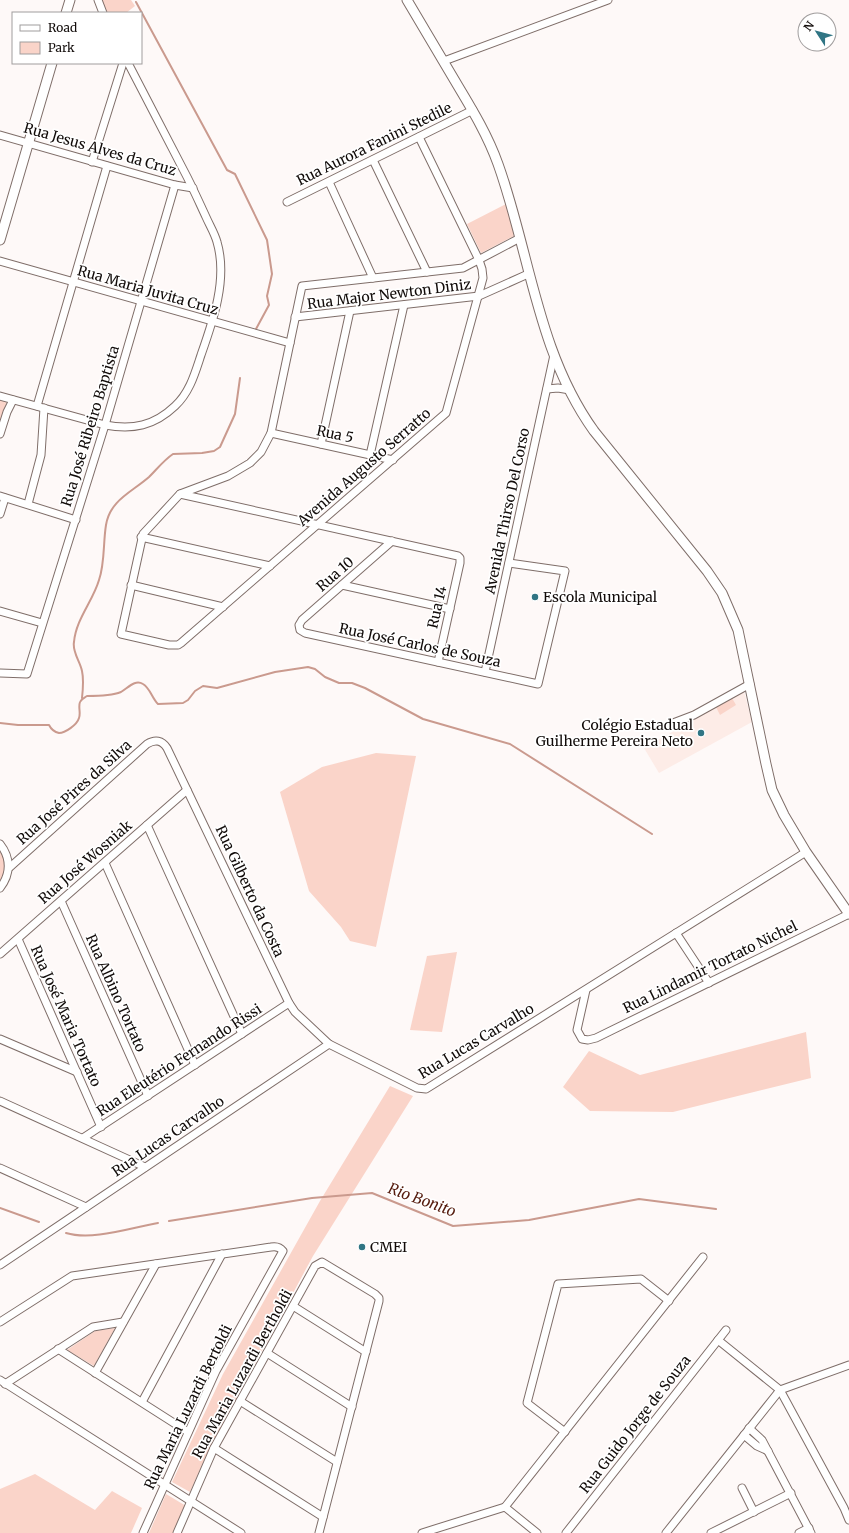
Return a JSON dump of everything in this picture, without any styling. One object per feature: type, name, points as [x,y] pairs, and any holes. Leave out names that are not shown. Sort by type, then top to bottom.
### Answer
[{"type":"main road","points":[[66,12],[70,0]]},
{"type":"main road","points":[[410,1],[473,110],[498,162],[511,204],[537,306],[554,354],[580,410],[594,431],[715,582],[728,606],[738,630],[772,790],[784,815],[806,852],[849,914]]},
{"type":"main road","points":[[0,240],[52,64]]},
{"type":"street","points":[[98,0],[103,12]]},
{"type":"street","points":[[444,61],[608,0]]},
{"type":"street","points":[[92,162],[123,64]]},
{"type":"street","points":[[0,396],[105,426],[126,428],[143,425],[159,418],[176,406],[189,388],[212,322],[220,278],[219,254],[214,233],[193,188],[129,64]]},
{"type":"street","name":"Rua Aurora Fanini Stedile","points":[[287,202],[473,110]]},
{"type":"street","name":"Rua Jesus Alves da Cruz","points":[[0,134],[92,162],[175,185],[193,188]]},
{"type":"street","name":"Avenida Augusto Serratto","points":[[131,585],[121,634],[169,645],[178,645],[446,414],[484,273],[419,137]]},
{"type":"street","points":[[373,160],[427,272]]},
{"type":"street","points":[[28,504],[41,455],[40,407],[72,281],[107,166]]},
{"type":"street","points":[[329,182],[373,278]]},
{"type":"street","name":"Rua José Ribeiro Baptista","points":[[0,672],[26,674],[105,426],[175,185]]},
{"type":"street","name":"Rua Major Newton Diniz","points":[[520,238],[463,268],[302,286],[295,318],[479,296],[528,274]]},
{"type":"street","name":"Rua Maria Juvita Cruz","points":[[0,261],[290,343]]},
{"type":"street","points":[[370,455],[404,305]]},
{"type":"street","points":[[321,444],[350,311]]},
{"type":"street","points":[[223,607],[131,585],[141,537],[145,530],[180,494],[228,476],[244,467],[261,452],[271,433],[295,318]]},
{"type":"street","name":"Avenida Thirso Del Corso","points":[[485,672],[554,354]]},
{"type":"street","points":[[547,389],[558,388],[570,390]]},
{"type":"street","points":[[0,434],[7,412],[13,400]]},
{"type":"street","name":"Rua 5","points":[[271,433],[393,460]]},
{"type":"street","points":[[180,494],[392,541]]},
{"type":"street","points":[[0,514],[2,497],[76,520]]},
{"type":"street","points":[[141,537],[270,566]]},
{"type":"street","name":"Rua 14","points":[[392,541],[456,555],[460,558],[438,662]]},
{"type":"street","name":"Rua 10","points":[[299,628],[299,622],[392,541]]},
{"type":"street","name":"Rua José Carlos de Souza","points":[[299,628],[305,633],[538,684],[566,571],[509,563]]},
{"type":"street","points":[[342,585],[450,608]]},
{"type":"street","points":[[0,611],[42,623]]},
{"type":"street","points":[[673,723],[694,715],[750,684]]},
{"type":"street","name":"Rua Gilberto da Costa","points":[[159,741],[167,748],[289,1003],[295,1012],[329,1044]]},
{"type":"street","name":"Rua José Pires da Silva","points":[[9,868],[147,744],[159,741]]},
{"type":"street","name":"Rua José Wosniak","points":[[0,954],[187,790]]},
{"type":"street","points":[[147,825],[242,1034]]},
{"type":"street","points":[[0,844],[8,858],[9,868],[6,880],[0,888]]},
{"type":"street","name":"Rua Lucas Carvalho","points":[[0,1265],[329,1044],[417,1088],[426,1089],[806,852]]},
{"type":"street","points":[[104,862],[195,1065]]},
{"type":"street","name":"Rua Albino Tortato","points":[[61,901],[148,1096]]},
{"type":"street","name":"Rua Lindamir Tortato Nichel","points":[[586,990],[577,1026],[578,1033],[582,1038],[588,1040],[596,1038],[849,914]]},
{"type":"street","points":[[676,933],[708,983]]},
{"type":"street","name":"Rua José Maria Tortato","points":[[18,939],[101,1127]]},
{"type":"street","name":"Rua Eleutério Fernando Rissi","points":[[83,1138],[289,1003]]},
{"type":"street","points":[[0,1039],[77,1072]]},
{"type":"street","points":[[0,1101],[145,1167]]},
{"type":"street","points":[[0,1168],[86,1208]]},
{"type":"street","name":"Rua Maria Luzardi Bertoldi","points":[[143,1533],[216,1371],[283,1251],[279,1247],[275,1246],[222,1254]]},
{"type":"street","points":[[0,1322],[72,1276],[222,1254]]},
{"type":"street","points":[[142,1402],[222,1254]]},
{"type":"street","points":[[422,1533],[505,1507],[703,1257]]},
{"type":"street","name":"Rua Maria Luzardi Bertholdi","points":[[191,1501],[214,1448],[315,1266],[320,1263],[325,1262],[379,1298],[366,1352]]},
{"type":"street","points":[[95,1373],[156,1264]]},
{"type":"street","points":[[565,1432],[527,1404],[558,1284],[641,1279],[669,1301]]},
{"type":"street","points":[[293,1306],[366,1352],[319,1533]]},
{"type":"street","points":[[124,1322],[93,1327],[3,1382],[241,1533]]},
{"type":"street","name":"Rua Guido Jorge de Souza","points":[[566,1533],[726,1330]]},
{"type":"street","points":[[718,1340],[780,1390],[844,1508],[849,1520]]},
{"type":"street","points":[[58,1349],[188,1432]]},
{"type":"street","points":[[267,1353],[352,1407]]},
{"type":"street","points":[[666,1533],[780,1390],[849,1365]]},
{"type":"street","points":[[240,1401],[337,1462]]},
{"type":"street","points":[[749,1428],[760,1438],[768,1451],[810,1530],[798,1533]]},
{"type":"street","points":[[744,1435],[757,1446],[768,1451]]},
{"type":"street","points":[[214,1448],[323,1517]]},
{"type":"street","points":[[742,1488],[754,1512]]},
{"type":"street","points":[[711,1533],[790,1493]]},
{"type":"street","points":[[177,1533],[191,1501]]},
{"type":"street","points":[[505,1507],[537,1533]]},
{"type":"shaded area","name":"Colégio Estadual Guilherme Pereira Neto","points":[[744,691],[752,722],[659,773],[644,748]]},
{"type":"green space","points":[[101,0],[131,0],[135,6],[127,12],[107,12]]},
{"type":"green space","points":[[506,204],[514,236],[481,253],[467,224]]},
{"type":"green space","points":[[0,399],[7,401],[0,426]]},
{"type":"green space","points":[[732,698],[736,705],[720,715],[716,707]]},
{"type":"green space","points":[[376,753],[416,756],[376,947],[350,941],[341,927],[309,891],[280,792],[322,767]]},
{"type":"green space","points":[[0,850],[4,858],[4,866],[0,883]]},
{"type":"green space","points":[[457,952],[442,1032],[410,1030],[427,956]]},
{"type":"green space","points":[[806,1032],[811,1078],[673,1112],[590,1111],[563,1087],[589,1051],[640,1075]]},
{"type":"green space","points":[[390,1086],[413,1096],[313,1256],[210,1447],[190,1492],[172,1482],[223,1374],[320,1201]]},
{"type":"green space","points":[[115,1328],[94,1366],[67,1350],[95,1331]]},
{"type":"green space","points":[[35,1474],[95,1510],[112,1491],[142,1508],[131,1533],[0,1533],[0,1489]]},
{"type":"green space","points":[[166,1494],[186,1506],[174,1533],[149,1533]]},
{"type":"waterway","points":[[136,2],[141,12]]},
{"type":"waterway","points":[[142,13],[227,170],[235,174],[267,240],[272,274],[267,296],[269,305],[256,329]]},
{"type":"waterway","points":[[82,698],[83,674],[74,649],[75,634],[96,588],[101,573],[108,516],[123,497],[149,477],[173,454],[202,453],[214,451],[220,447],[235,414],[240,378]]},
{"type":"waterway","points":[[0,723],[18,725],[49,725],[54,731],[62,733],[78,721],[80,716],[80,701],[87,696],[104,696],[121,692],[134,683],[143,684],[158,704],[183,703],[188,700],[195,691],[203,686],[217,688],[275,672],[308,667],[315,669],[325,677],[339,683],[352,683],[365,688],[423,719],[510,744],[652,834]]},
{"type":"waterway","name":"Rio Bonito","points":[[169,1221],[312,1198],[372,1193],[453,1226],[529,1220],[639,1199],[716,1209]]},
{"type":"waterway","name":"Rio Bonito","points":[[0,1208],[39,1222]]},
{"type":"waterway","name":"Rio Bonito","points":[[66,1233],[87,1236],[99,1235],[158,1223]]},
{"type":"place","name":"Escola Municipal","points":[[535,597]]},
{"type":"place","name":"Colégio Estadual Guilherme Pereira Neto","points":[[701,733]]},
{"type":"place","name":"CMEI","points":[[362,1247]]}]
